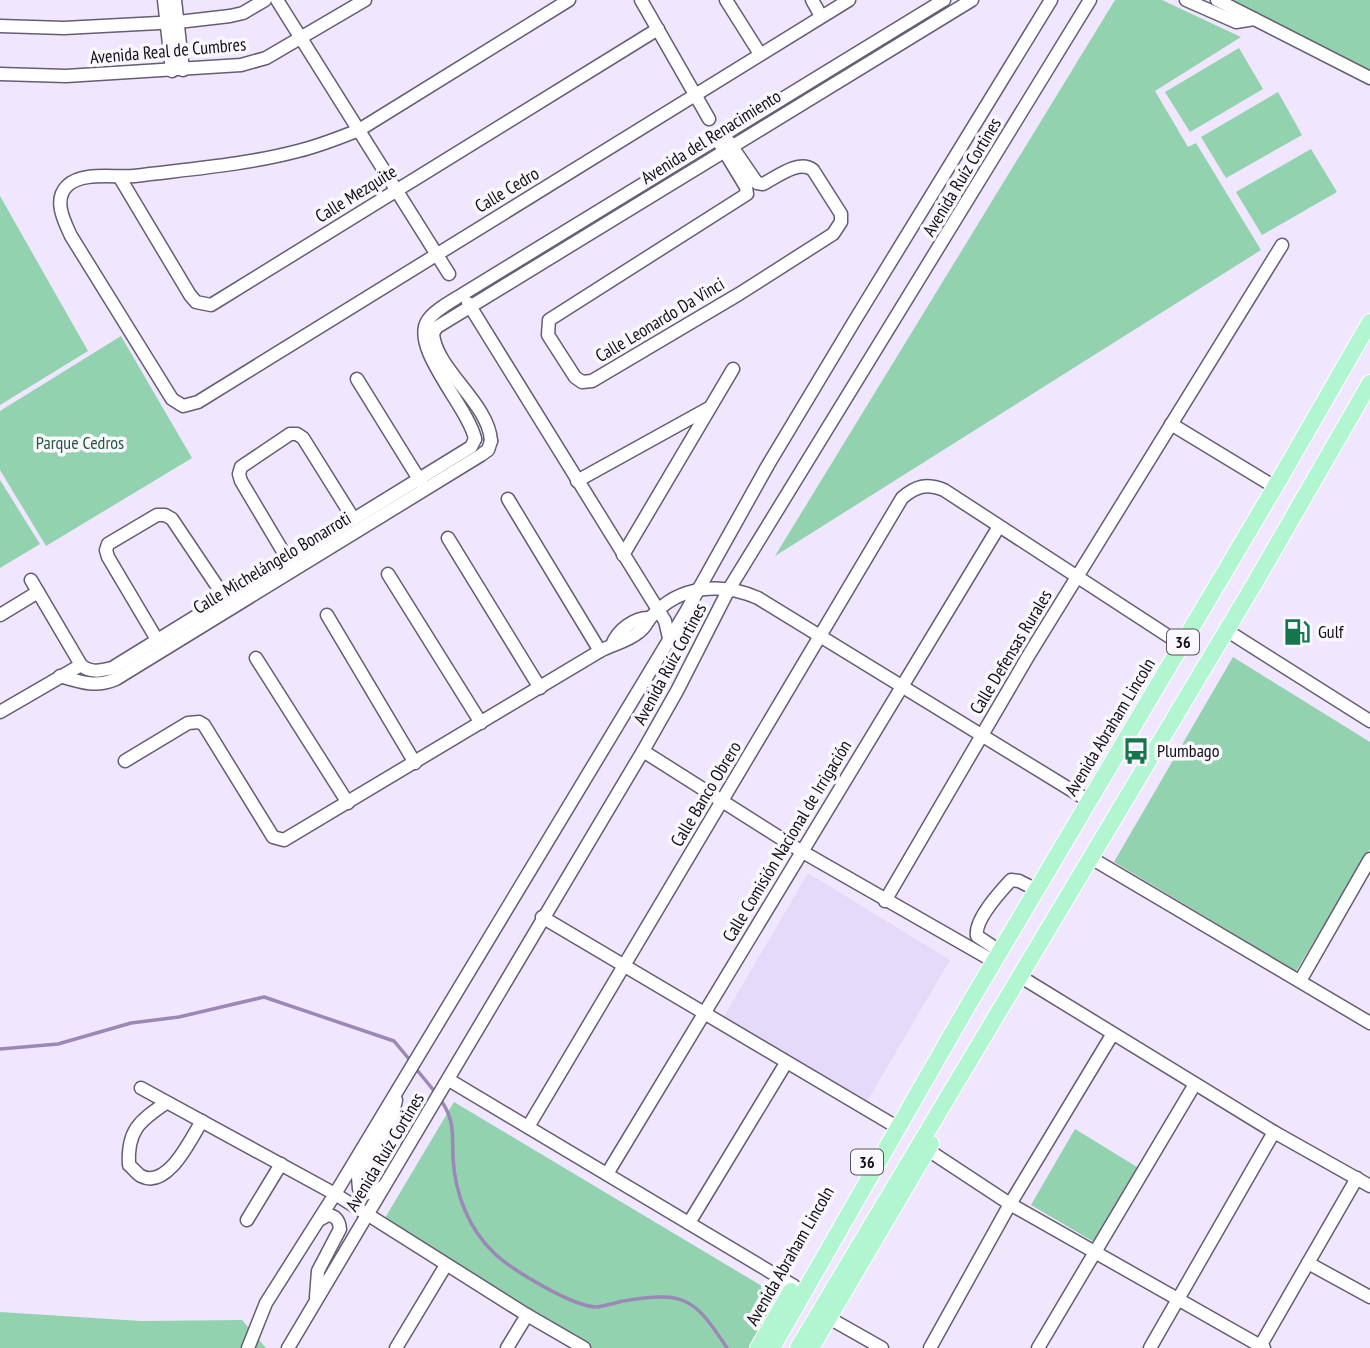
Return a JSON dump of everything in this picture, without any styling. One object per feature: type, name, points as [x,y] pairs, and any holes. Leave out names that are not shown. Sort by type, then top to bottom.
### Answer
[{"type":"main road","name":"Avenida Abraham Lincoln","points":[[772,1348],[1088,801],[1370,322]]},
{"type":"main road","name":"36","points":[[798,1348],[1369,390]]},
{"type":"main road","name":"Avenida Abraham Lincoln","points":[[758,1348],[890,1124],[947,1043]]},
{"type":"main road","name":"36","points":[[810,1348],[960,1093],[971,1056]]},
{"type":"street","points":[[164,0],[172,22],[178,70]]},
{"type":"street","points":[[172,22],[175,0]]},
{"type":"street","name":"Avenida Real de Cumbres","points":[[0,26],[64,28],[172,22],[243,13],[265,0]]},
{"type":"street","points":[[277,0],[449,274]]},
{"type":"street","name":"Avenida Real de Cumbres","points":[[0,74],[66,76],[178,70],[254,62],[302,39],[365,0]]},
{"type":"street","points":[[120,178],[280,156],[321,145],[359,130],[569,0]]},
{"type":"street","points":[[641,0],[709,119]]},
{"type":"street","points":[[726,0],[760,54]]},
{"type":"street","points":[[812,0],[821,16]]},
{"type":"street","name":"Calle Cedro","points":[[120,178],[90,178],[65,188],[60,206],[64,221],[172,399],[183,406],[198,402],[849,0]]},
{"type":"street","name":"Avenida del Renacimiento","points":[[944,0],[798,97],[728,149],[429,330],[429,318],[463,293],[721,137],[798,97],[972,0]]},
{"type":"street","name":"Avenida Ruíz Cortines","points":[[248,1348],[266,1303],[335,1194],[669,638],[855,320],[1051,0]]},
{"type":"street","name":"Avenida Ruíz Cortines","points":[[288,1348],[643,751],[729,589],[1090,0]]},
{"type":"street","points":[[1186,0],[1236,22],[1254,19]]},
{"type":"street","points":[[1217,0],[1370,78]]},
{"type":"street","name":"Calle Mezquite","points":[[120,178],[190,295],[202,305],[211,305],[658,29]]},
{"type":"street","name":"Calle Leonardo Da Vinci","points":[[721,137],[747,194],[549,320],[548,335],[575,377],[582,382],[592,381],[740,294],[833,234],[838,228],[841,214],[837,205],[808,166],[800,166],[760,184],[728,149]]},
{"type":"street","name":"Calle Defensas Rurales","points":[[886,901],[1077,576],[1282,245]]},
{"type":"street","points":[[463,293],[623,555],[654,614],[667,627],[669,638]]},
{"type":"street","points":[[429,330],[438,349],[488,424],[491,441],[475,439],[470,422],[428,353],[423,336],[429,330]]},
{"type":"street","points":[[623,555],[733,369]]},
{"type":"street","points":[[356,379],[426,490]]},
{"type":"street","points":[[577,481],[710,408]]},
{"type":"street","points":[[1171,424],[1275,487]]},
{"type":"street","points":[[291,564],[239,474],[241,467],[290,434],[298,434],[353,518]]},
{"type":"street","name":"Calle Michelángelo Bonarroti","points":[[80,665],[94,671],[112,668],[160,644],[291,564],[353,518],[471,447],[475,439]]},
{"type":"street","name":"Calle Michelángelo Bonarroti","points":[[60,676],[85,683],[107,683],[225,598],[426,490],[488,450],[491,441]]},
{"type":"street","name":"Calle Banco Obrero","points":[[528,1127],[902,498],[921,485],[933,486],[944,490],[998,528]]},
{"type":"street","points":[[508,499],[606,648]]},
{"type":"street","points":[[160,644],[108,557],[108,544],[158,515],[165,515],[172,519],[225,598]]},
{"type":"street","points":[[998,528],[1182,645]]},
{"type":"street","name":"Calle Comisión Nacional de Irrigación","points":[[607,1174],[998,528]]},
{"type":"street","points":[[448,538],[540,688]]},
{"type":"street","points":[[388,574],[481,723]]},
{"type":"street","points":[[0,615],[35,586],[80,665],[0,712]]},
{"type":"street","points":[[125,761],[188,723],[199,722],[204,725],[273,837],[284,840],[606,648],[625,641],[648,624],[654,614],[688,593],[711,587],[750,595],[1088,801]]},
{"type":"street","points":[[327,615],[415,763]]},
{"type":"street","points":[[1226,629],[1370,721]]},
{"type":"street","points":[[256,658],[348,803]]},
{"type":"street","points":[[643,751],[801,851],[886,901],[998,957]]},
{"type":"street","points":[[1091,858],[1370,1023]]},
{"type":"street","points":[[1300,981],[1370,859]]},
{"type":"street","points":[[998,957],[977,936],[976,930],[993,900],[1011,880],[1037,890]]},
{"type":"street","points":[[542,917],[890,1124]]},
{"type":"street","points":[[1021,977],[1112,1035],[1370,1186]]},
{"type":"street","points":[[930,1348],[1010,1204],[1112,1035]]},
{"type":"street","points":[[689,1223],[786,1063]]},
{"type":"street","points":[[449,1080],[794,1286]]},
{"type":"street","points":[[1038,1348],[1195,1084]]},
{"type":"street","points":[[386,1183],[369,1195],[359,1189],[357,1184],[358,1177],[391,1121],[400,1086]]},
{"type":"street","points":[[141,1088],[335,1194],[584,1348]]},
{"type":"street","points":[[166,1103],[147,1116],[135,1129],[128,1145],[129,1165],[142,1177],[155,1178],[170,1171],[202,1121]]},
{"type":"street","points":[[1150,1348],[1274,1132]]},
{"type":"street","points":[[928,1150],[1010,1204],[1261,1347],[1357,1178]]},
{"type":"street","points":[[247,1220],[281,1164]]},
{"type":"street","points":[[316,1301],[318,1271],[340,1229],[334,1216],[328,1215],[319,1220]]},
{"type":"street","points":[[1308,1263],[1370,1297]]},
{"type":"street","points":[[396,1348],[446,1265]]},
{"type":"street","points":[[507,1348],[527,1315]]},
{"type":"street","points":[[830,1318],[882,1348]]},
{"type":"shaded area","points":[[808,873],[950,960],[865,1105],[723,1018]]},
{"type":"green space","points":[[1115,0],[1162,0],[1241,37],[1155,91],[1188,147],[1196,143],[1261,250],[775,556]]},
{"type":"green space","points":[[1230,0],[1370,0],[1370,71]]},
{"type":"green space","points":[[1239,48],[1263,89],[1190,132],[1165,92]]},
{"type":"green space","points":[[1278,92],[1302,135],[1226,178],[1201,137]]},
{"type":"green space","points":[[1311,149],[1337,192],[1262,235],[1236,192]]},
{"type":"green space","points":[[0,196],[88,351],[0,405]]},
{"type":"green space","name":"Parque Cedros","points":[[121,336],[192,458],[46,546],[0,470],[0,411]]},
{"type":"green space","points":[[0,480],[40,544],[0,568]]},
{"type":"green space","points":[[1233,657],[1370,742],[1370,849],[1296,971],[1114,862]]},
{"type":"green space","points":[[454,1102],[782,1298],[754,1348],[589,1348],[382,1223]]},
{"type":"green space","points":[[1075,1129],[1142,1170],[1094,1242],[1031,1205]]},
{"type":"green space","points":[[0,1312],[141,1321],[242,1320],[266,1348],[0,1348]]},
{"type":"waterway","points":[[0,1049],[58,1044],[131,1023],[179,1017],[264,997],[394,1041],[409,1059]]},
{"type":"waterway","points":[[417,1070],[435,1092]]},
{"type":"waterway","points":[[442,1102],[451,1122],[454,1171],[464,1209],[477,1233],[494,1253],[543,1286],[586,1305],[597,1307],[660,1297],[685,1301],[705,1317],[727,1348]]},
{"type":"place","name":"Gulf","points":[[1297,632]]},
{"type":"place","name":"Plumbago","points":[[1136,751]]}]
